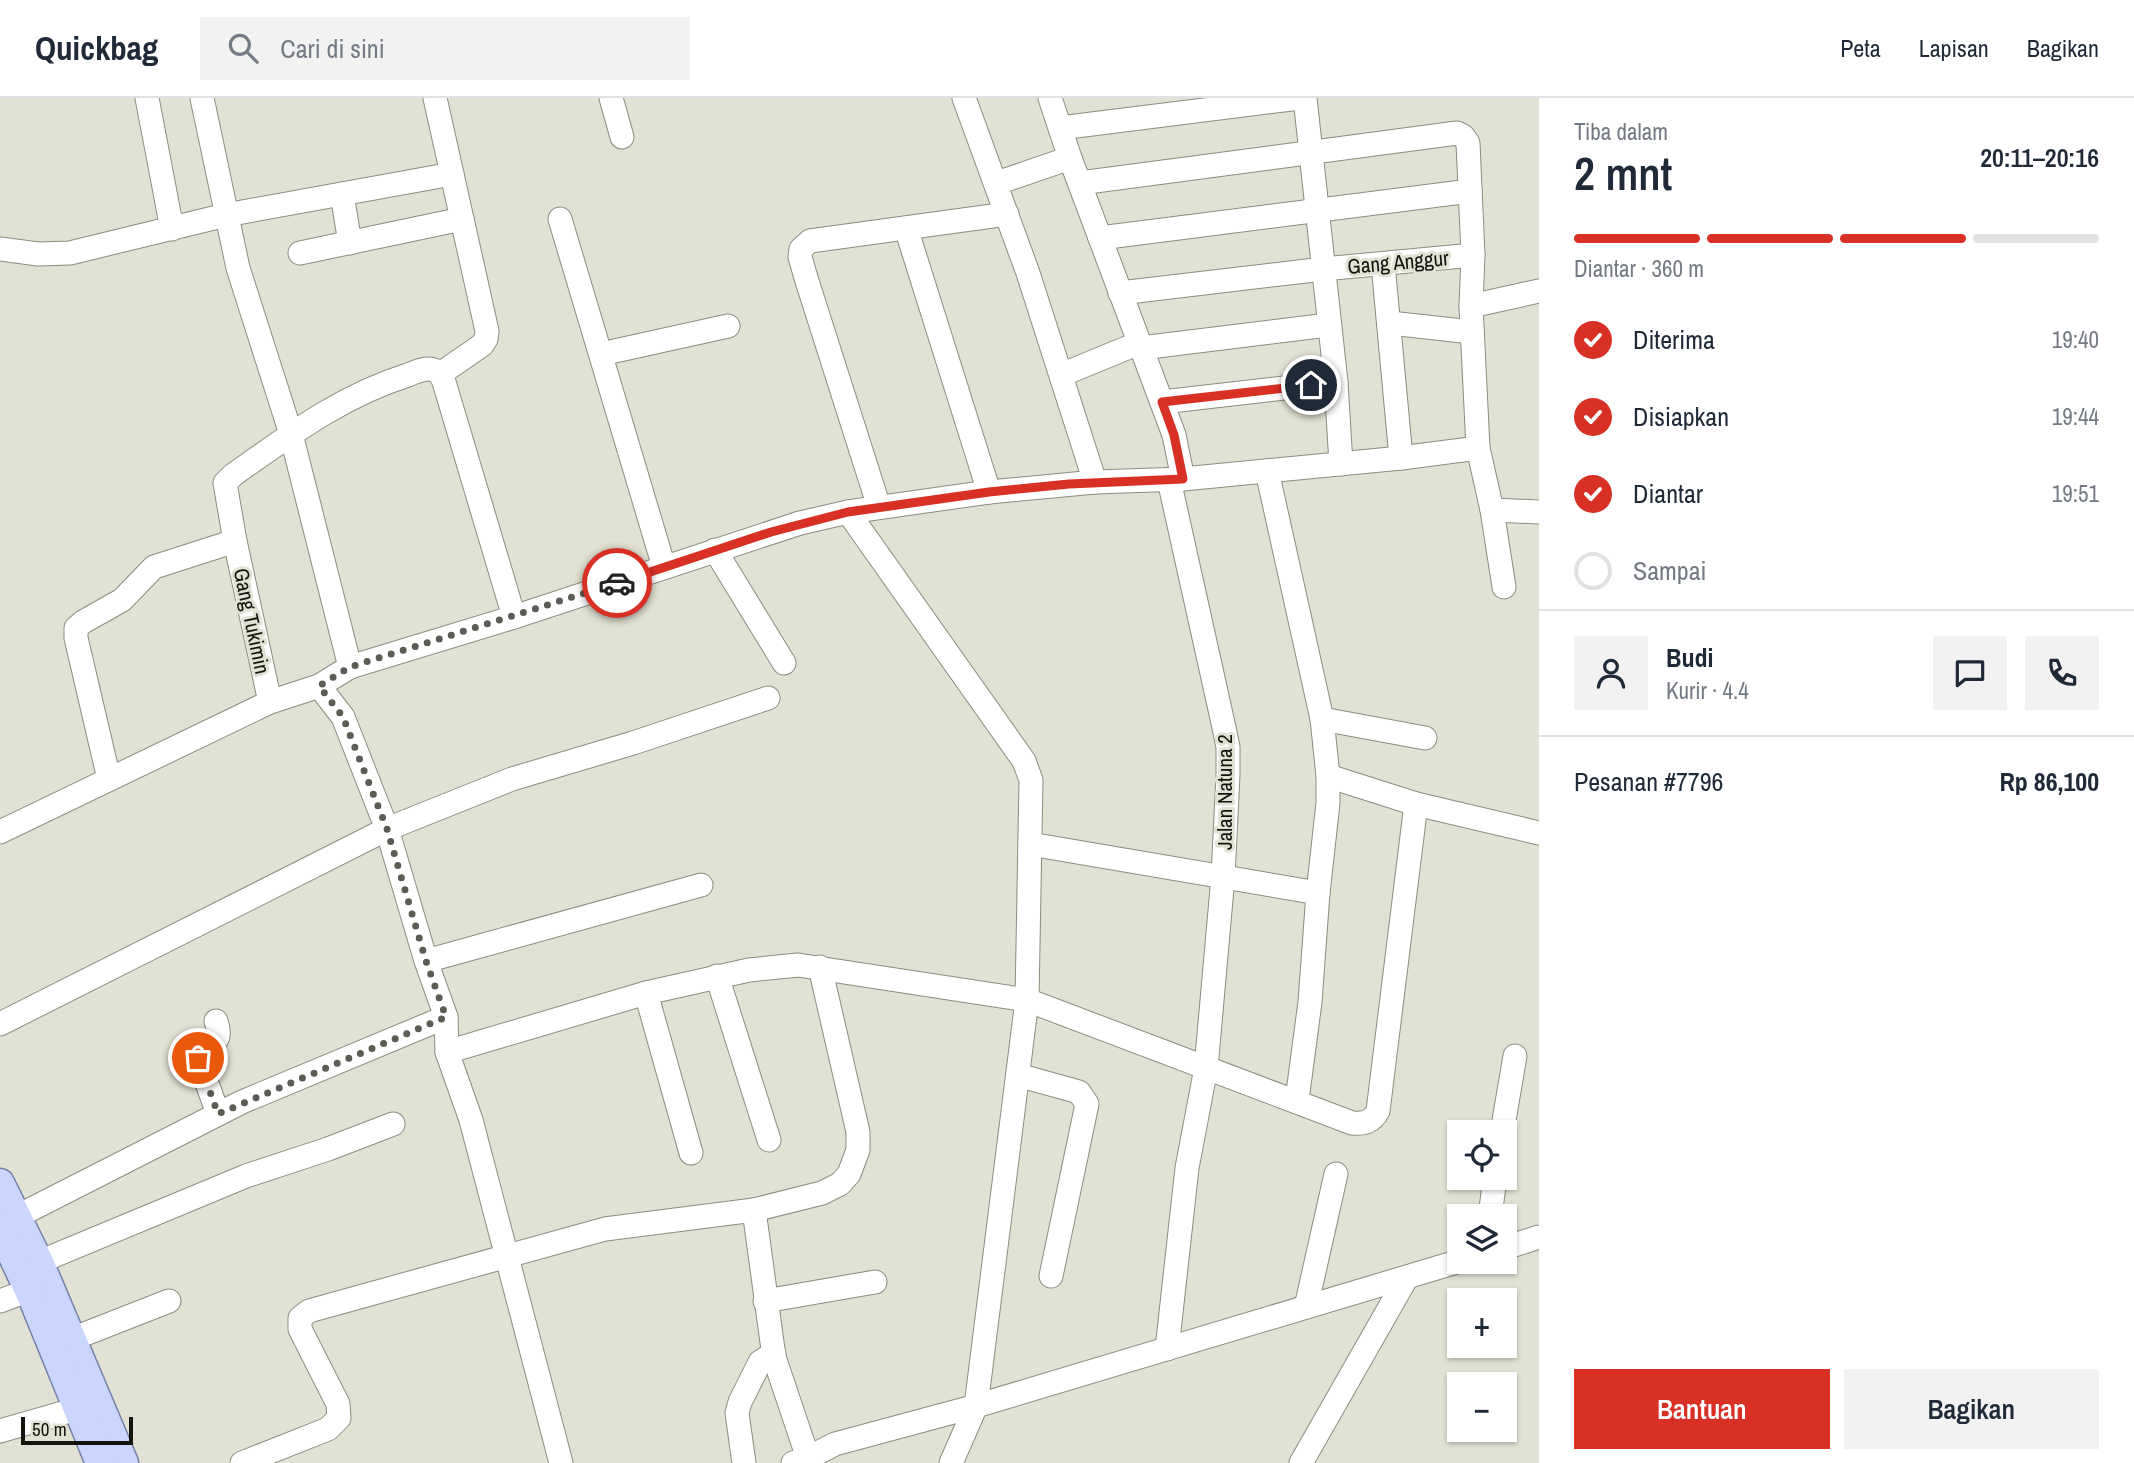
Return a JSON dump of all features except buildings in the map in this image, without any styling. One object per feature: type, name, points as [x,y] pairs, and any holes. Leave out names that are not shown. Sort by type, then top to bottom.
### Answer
[{"type":"main road","points":[[0,1183],[8,1223],[72,1339],[100,1463]]},
{"type":"main road","points":[[38,1279],[88,1406],[124,1463]]},
{"type":"street","points":[[147,98],[172,229]]},
{"type":"street","points":[[202,98],[238,268],[291,434],[350,667]]},
{"type":"street","points":[[435,98],[486,336],[482,345],[440,374]]},
{"type":"street","points":[[611,98],[622,137]]},
{"type":"street","points":[[964,98],[997,183],[1095,482]]},
{"type":"street","name":"Jalan Natuna 2","points":[[1050,98],[1174,435],[1176,479],[1228,747],[1223,877],[1206,1068],[1187,1168],[1167,1349]]},
{"type":"street","points":[[1060,128],[1302,98],[1311,154],[1336,382],[1341,464]]},
{"type":"street","points":[[1080,183],[1457,133],[1463,136],[1468,144],[1473,255],[1471,306],[1478,447],[1492,510],[1504,587]]},
{"type":"street","points":[[997,183],[1070,158]]},
{"type":"street","points":[[0,249],[38,254],[70,253],[226,215],[452,174]]},
{"type":"street","points":[[1100,238],[1470,191]]},
{"type":"street","points":[[342,194],[350,243]]},
{"type":"street","points":[[879,507],[800,253],[803,246],[810,241],[1007,214]]},
{"type":"street","points":[[300,253],[462,219]]},
{"type":"street","points":[[559,219],[664,567]]},
{"type":"street","points":[[906,228],[989,492]]},
{"type":"street","name":"Gang Anggur","points":[[1120,293],[1323,269],[1473,255]]},
{"type":"street","points":[[1383,264],[1401,458]]},
{"type":"street","points":[[1471,306],[1539,290]]},
{"type":"street","points":[[1390,323],[1472,332]]},
{"type":"street","points":[[1061,375],[1140,345],[1328,325]]},
{"type":"street","points":[[601,354],[728,326]]},
{"type":"street","points":[[291,434],[323,412],[374,385],[426,369],[436,370],[444,382],[514,617]]},
{"type":"street","points":[[1162,402],[1336,382]]},
{"type":"street","name":"Gang Tukimin","points":[[270,702],[225,483],[291,434]]},
{"type":"street","points":[[0,832],[270,702],[319,686],[350,667],[514,617],[800,523],[848,512],[989,492],[1267,471],[1401,458],[1478,447]]},
{"type":"street","points":[[1267,471],[1322,719],[1328,776],[1328,803],[1310,1002],[1297,1100]]},
{"type":"street","points":[[1492,510],[1539,512]]},
{"type":"street","points":[[848,512],[1024,761],[1031,780],[1027,1000],[976,1406],[951,1463]]},
{"type":"street","points":[[109,779],[76,638],[76,628],[122,600],[154,567],[235,541]]},
{"type":"street","points":[[715,550],[784,663]]},
{"type":"street","points":[[319,686],[343,717],[387,829],[426,961],[446,1017],[447,1052],[471,1120],[561,1463]]},
{"type":"street","points":[[0,1024],[387,829],[512,779],[633,743],[768,698]]},
{"type":"street","points":[[1322,719],[1425,738]]},
{"type":"street","points":[[1328,776],[1416,804],[1539,833]]},
{"type":"street","points":[[447,1052],[646,993],[717,976],[798,965],[1027,1000],[1352,1123],[1362,1124],[1378,1111],[1416,804]]},
{"type":"street","points":[[1030,844],[1318,893]]},
{"type":"street","points":[[426,961],[701,886]]},
{"type":"street","points":[[242,1463],[328,1429],[339,1418],[338,1404],[300,1329],[302,1315],[309,1311],[606,1229],[754,1210],[831,1189],[849,1174],[856,1158],[858,1132],[820,967]]},
{"type":"street","points":[[717,976],[769,1140]]},
{"type":"street","points":[[646,993],[691,1153]]},
{"type":"street","points":[[8,1223],[218,1114],[446,1017]]},
{"type":"street","points":[[216,1021],[220,1035],[218,1040],[203,1050],[198,1058],[218,1114]]},
{"type":"street","points":[[1504,1120],[1516,1056]]},
{"type":"street","points":[[1017,1075],[1079,1092],[1087,1104],[1051,1276]]},
{"type":"street","points":[[0,1301],[38,1279],[246,1176],[393,1124]]},
{"type":"street","points":[[1306,1307],[1336,1174]]},
{"type":"street","points":[[754,1210],[774,1353],[800,1461],[834,1453],[976,1406],[1447,1265]]},
{"type":"street","points":[[1517,1244],[1539,1237]]},
{"type":"street","points":[[1301,1463],[1407,1277]]},
{"type":"street","points":[[765,1301],[875,1282]]},
{"type":"street","points":[[72,1339],[169,1301]]},
{"type":"street","points":[[744,1463],[737,1413],[740,1402],[760,1362],[774,1353]]},
{"type":"street","points":[[0,1431],[88,1406]]},
{"type":"way so far","points":[[198,1058],[218,1114],[446,1017],[426,961],[387,829],[343,717],[319,686],[350,667],[617,583]]},
{"type":"route","points":[[617,583],[800,523],[848,512],[989,492],[1069,484],[1183,479],[1174,435],[1162,402],[1311,385]]}]
